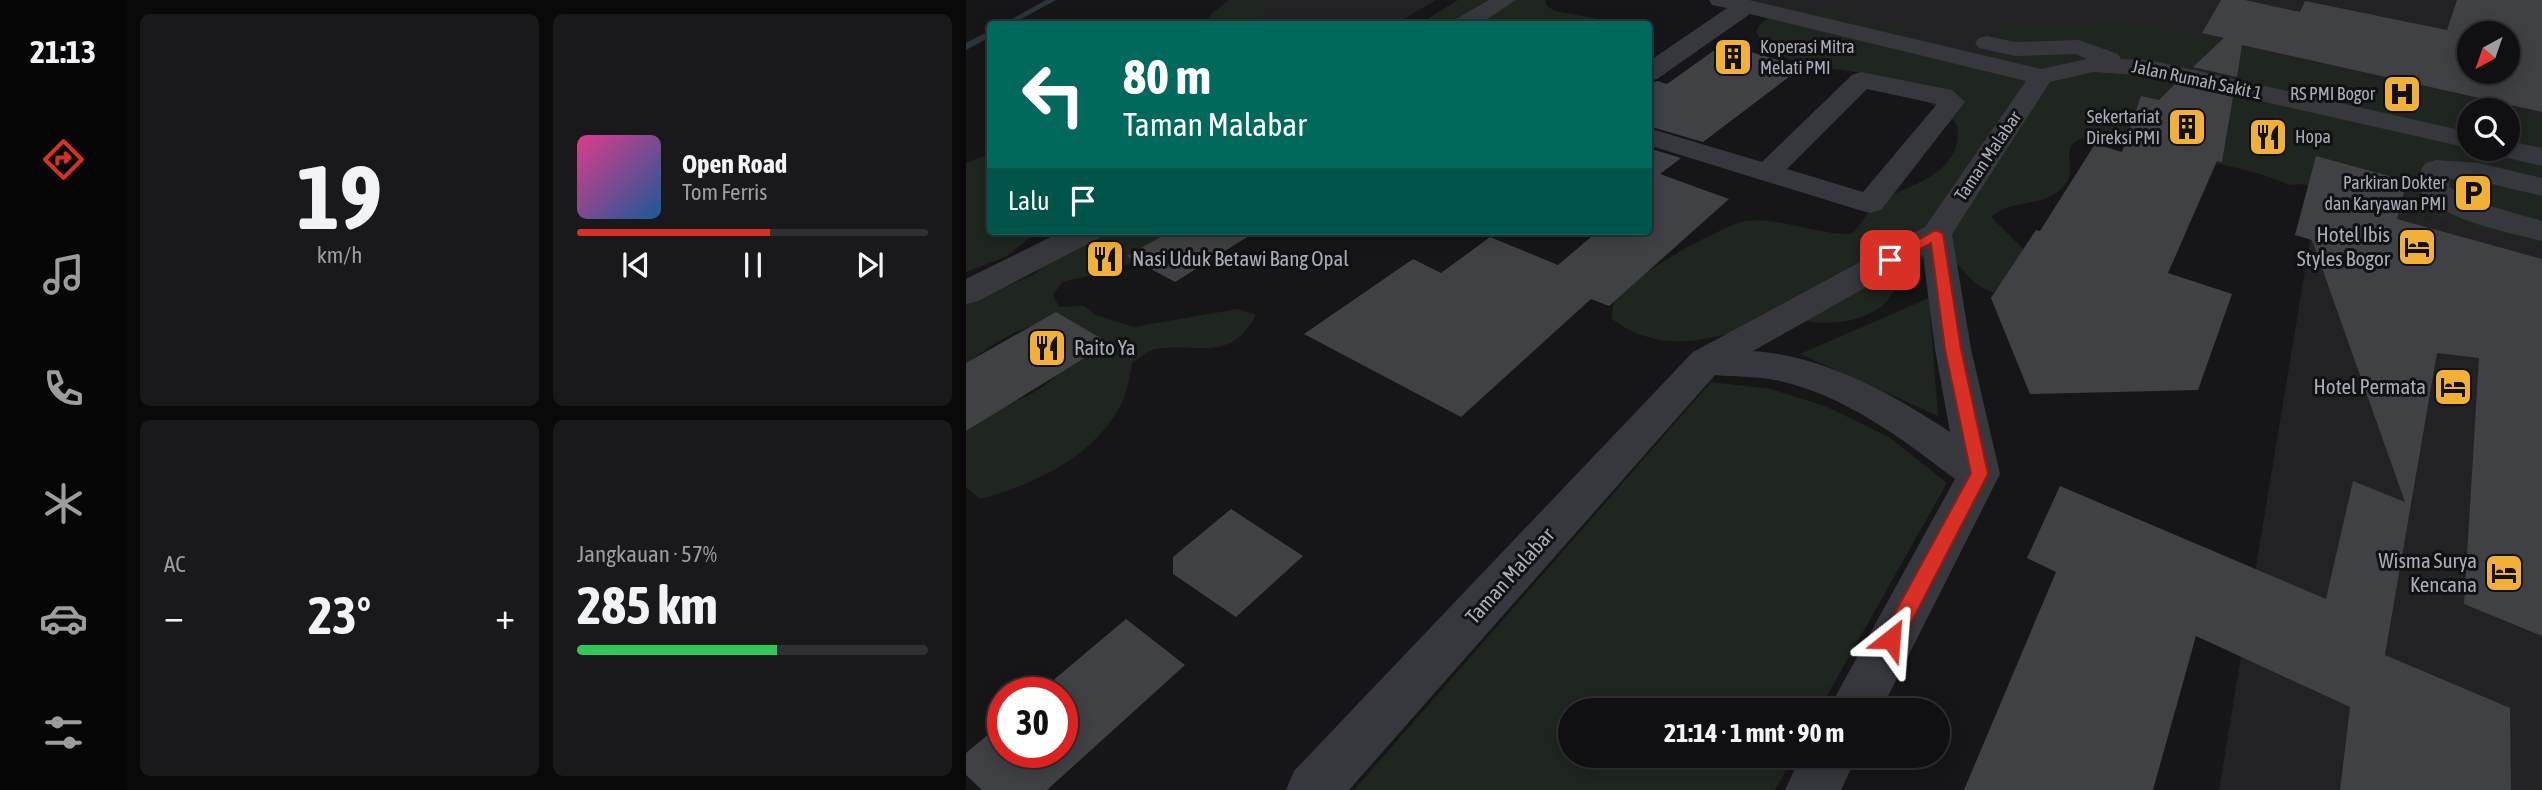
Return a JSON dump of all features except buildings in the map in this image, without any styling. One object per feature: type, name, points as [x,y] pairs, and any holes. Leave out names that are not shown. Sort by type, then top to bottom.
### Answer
[{"type":"street","points":[[1469,21],[1505,0]]},
{"type":"street","name":"Jalan Rumah Sakit 1","points":[[1720,0],[1761,5],[2041,77],[2093,65],[2121,64],[2150,68],[2457,137]]},
{"type":"street","points":[[1799,0],[2015,49],[2079,47],[2121,64]]},
{"type":"street","points":[[1652,72],[1761,5]]},
{"type":"street","name":"Taman Malabar","points":[[1313,790],[1706,361],[1936,234],[2041,77]]},
{"type":"street","points":[[1652,137],[1767,173],[1870,204],[1952,102],[1942,96],[1861,80],[1767,173]]},
{"type":"street","points":[[2424,130],[2436,169],[2434,190],[2452,203],[2492,219],[2542,231]]},
{"type":"street","points":[[2520,152],[2542,157]]},
{"type":"street","points":[[2436,169],[2479,172],[2542,187]]},
{"type":"street","points":[[1860,698],[1979,474],[1953,349],[1936,234]]},
{"type":"street","points":[[966,293],[1080,235]]},
{"type":"street","points":[[1706,361],[1784,369],[1847,390],[1920,431],[1979,474]]},
{"type":"street","points":[[1812,790],[1824,768]]},
{"type":"shaded area","points":[[1229,0],[1272,0],[1266,3],[1267,12],[1247,21],[1208,21],[1211,14]]},
{"type":"shaded area","points":[[1253,0],[1436,0],[1400,21],[1223,21]]},
{"type":"shaded area","points":[[1458,0],[1545,0],[1547,6],[1555,11],[1610,21],[1424,21]]},
{"type":"shaded area","name":"RS PMI Bogor","points":[[1720,0],[2542,0],[2542,158],[2520,152],[2520,98],[2457,98],[2457,109],[2055,76]]},
{"type":"shaded area","points":[[1811,9],[1859,17],[1945,47],[1990,59],[1993,56],[1988,39],[2009,27],[2133,21],[2458,98],[2457,161],[2520,161],[2520,113],[2542,118],[2542,247],[2101,135],[2081,139],[2071,146],[2070,176],[2052,196],[1998,211],[1991,217],[2024,250],[2003,296],[1976,284],[1955,262],[1930,257],[1921,260],[1907,271],[1879,308],[1855,319],[1820,323],[1786,318],[1698,340],[1655,339],[1634,332],[1612,319],[1614,303],[1636,281],[1674,255],[1746,221],[1770,221],[1825,232],[1852,234],[1876,205],[1936,173],[1953,154],[1958,135],[1957,126],[1949,116],[1929,103],[1871,75],[1790,59],[1764,43],[1756,31],[1761,24],[1766,19],[1787,11]]},
{"type":"shaded area","points":[[987,155],[987,235],[1033,235],[1007,256],[966,272],[966,163]]},
{"type":"shaded area","points":[[2318,192],[2542,244],[2542,790],[2219,790]]},
{"type":"shaded area","points":[[1056,235],[1167,235],[1162,243],[1138,260],[1062,282],[1053,295],[1059,307],[1084,306],[1096,315],[1133,327],[1238,309],[1256,315],[1246,330],[1224,345],[1212,348],[1155,349],[1146,353],[1132,363],[1125,396],[1112,419],[1082,452],[1043,476],[980,499],[966,487],[966,432],[986,413],[1037,390],[1073,359],[1056,319],[1008,336],[966,365],[966,304],[1033,275],[1049,261]]},
{"type":"shaded area","points":[[1929,298],[1938,416],[1800,354]]},
{"type":"shaded area","points":[[1711,382],[1771,389],[1825,406],[1889,437],[1947,483],[1826,698],[1558,698],[1558,768],[1787,768],[1775,790],[1354,790]]},
{"type":"waterway","points":[[1013,21],[1052,0]]},
{"type":"waterway","points":[[966,47],[987,36]]},
{"type":"place","name":"Koperasi Mitra Melati PMI","points":[[1733,57]]},
{"type":"place","name":"RS PMI Bogor","points":[[2402,94]]},
{"type":"place","name":"Sekertariat Direksi PMI","points":[[2187,127]]},
{"type":"place","name":"Hopa","points":[[2268,137]]},
{"type":"place","name":"Parkiran Dokter dan Karyawan PMI","points":[[2473,193]]},
{"type":"place","name":"Hotel Ibis Styles Bogor","points":[[2417,247]]},
{"type":"place","name":"Nasi Uduk Betawi Bang Opal","points":[[1105,259]]},
{"type":"place","name":"Raito Ya","points":[[1047,348]]},
{"type":"place","name":"Hotel Permata","points":[[2453,387]]},
{"type":"place","name":"Wisma Surya Kencana","points":[[2504,573]]},
{"type":"route","points":[[1890,260],[1936,234],[1953,349],[1979,474],[1891,639]]}]
